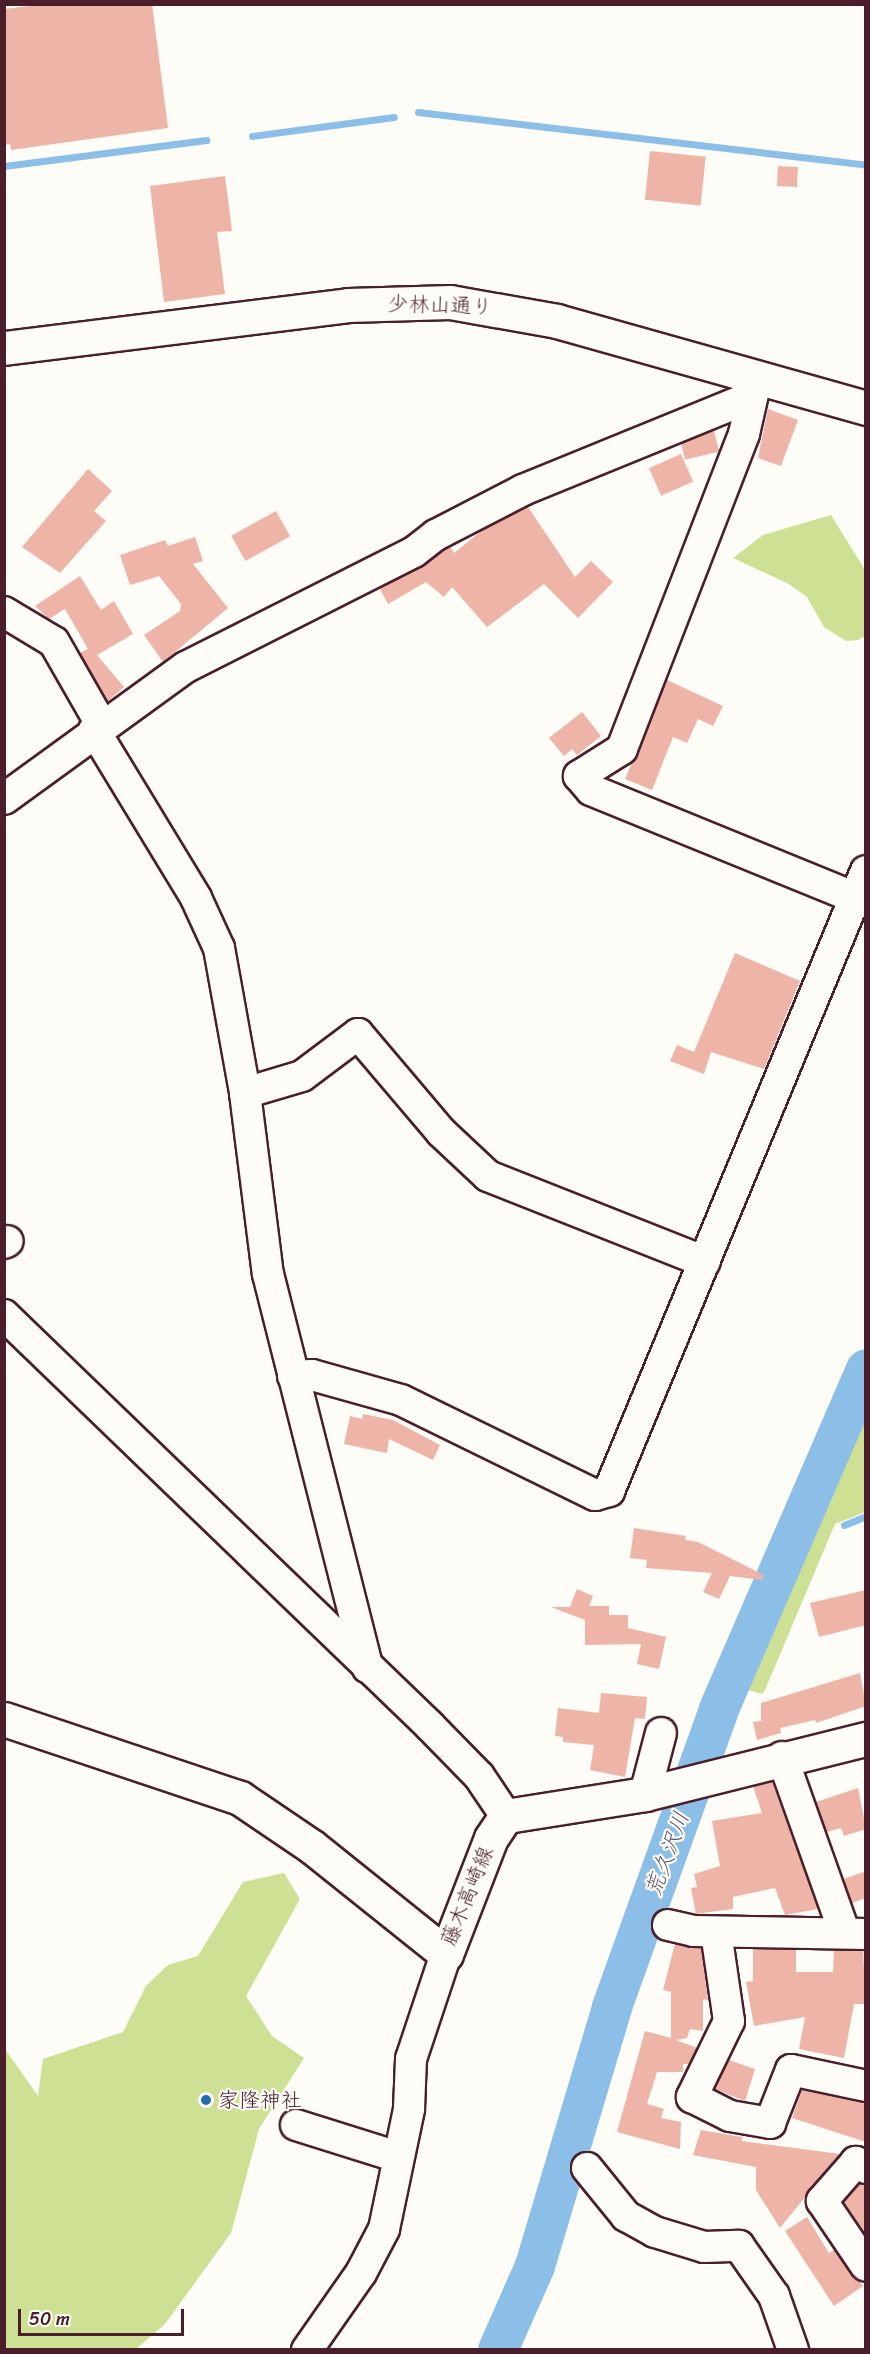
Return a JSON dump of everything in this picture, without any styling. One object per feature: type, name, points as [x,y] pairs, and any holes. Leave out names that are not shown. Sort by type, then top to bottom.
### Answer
[{"type":"main road","name":"少林山通り","points":[[4,348],[348,305],[450,302],[520,312],[754,388],[866,408]]},
{"type":"main road","name":"藤木高崎線","points":[[4,1719],[240,1798],[310,1846],[446,1954],[491,1838],[507,1816]]},
{"type":"main road","points":[[507,1816],[650,1792],[866,1739]]},
{"type":"street","points":[[4,799],[98,727],[186,667],[404,557],[436,535],[523,490],[754,388]]},
{"type":"street","points":[[293,1376],[312,1375],[401,1400],[526,1463],[603,1496],[862,891],[591,790],[579,776],[622,749],[744,434],[754,388]]},
{"type":"street","points":[[4,612],[54,642],[98,727],[211,929],[228,984],[245,1093],[268,1274],[368,1668]]},
{"type":"street","points":[[245,1093],[302,1076],[358,1034],[441,1132],[488,1176],[705,1262]]},
{"type":"street","points":[[4,1315],[479,1776],[507,1816]]},
{"type":"street","points":[[650,1792],[661,1733]]},
{"type":"street","points":[[668,1925],[716,1932],[855,1933],[782,1758]]},
{"type":"street","points":[[716,1932],[729,2021],[692,2097],[730,2116],[770,2123],[791,2070],[866,2086]]},
{"type":"street","points":[[307,2349],[361,2273],[384,2229],[409,2109],[411,2059],[446,1954]]},
{"type":"street","points":[[296,2125],[398,2157]]},
{"type":"street","points":[[866,2168],[856,2162],[822,2200],[866,2266]]},
{"type":"street","points":[[587,2168],[626,2216],[655,2232],[704,2247],[739,2246],[774,2296],[793,2349]]},
{"type":"green space","points":[[831,515],[865,570],[865,636],[858,640],[846,641],[824,627],[807,597],[789,584],[733,558],[763,535]]},
{"type":"green space","points":[[865,1409],[865,1512],[835,1524],[765,1690],[762,1694],[748,1690],[739,1713],[735,1711]]},
{"type":"green space","points":[[284,1873],[300,1899],[246,1996],[272,2036],[304,2058],[259,2129],[231,2233],[165,2324],[136,2349],[5,2349],[5,2049],[38,2096],[43,2059],[123,2032],[146,1986],[168,1965],[198,1956],[243,1882]]},
{"type":"building","points":[[46,4],[152,4],[168,128],[11,150],[10,144],[4,145],[4,9]]},
{"type":"building","points":[[650,151],[706,157],[701,206],[645,200]]},
{"type":"building","points":[[778,166],[798,167],[797,187],[777,186]]},
{"type":"building","points":[[225,176],[232,231],[217,232],[225,294],[164,302],[150,186]]},
{"type":"building","points":[[768,409],[798,420],[781,466],[758,458]]},
{"type":"building","points":[[714,431],[719,451],[685,460],[680,439]]},
{"type":"building","points":[[681,454],[693,481],[661,496],[649,468]]},
{"type":"building","points":[[88,469],[112,491],[94,511],[106,521],[60,573],[22,547]]},
{"type":"building","points":[[528,507],[575,577],[591,561],[613,582],[578,618],[544,584],[487,627],[452,587],[444,597],[426,582],[388,604],[380,589],[450,547],[454,553],[484,529]]},
{"type":"building","points":[[276,511],[290,536],[245,561],[231,536]]},
{"type":"building","points":[[195,537],[203,561],[193,564],[228,608],[163,662],[144,635],[180,611],[181,604],[159,576],[130,585],[120,555],[165,540],[168,546]]},
{"type":"building","points":[[80,576],[101,610],[114,601],[133,634],[97,655],[124,687],[108,701],[80,653],[88,649],[65,609],[49,619],[35,606]]},
{"type":"building","points":[[667,680],[723,706],[713,726],[698,719],[687,743],[673,737],[652,790],[625,779]]},
{"type":"building","points":[[582,712],[601,736],[577,755],[572,749],[564,756],[549,738]]},
{"type":"building","points":[[735,953],[800,981],[764,1069],[711,1052],[704,1074],[670,1061],[677,1045],[694,1052]]},
{"type":"building","points":[[363,1414],[393,1420],[440,1445],[433,1460],[389,1439],[387,1453],[344,1444],[350,1416],[362,1419]]},
{"type":"building","points":[[634,1528],[686,1536],[685,1540],[698,1542],[764,1575],[762,1580],[730,1576],[719,1599],[703,1592],[712,1573],[646,1568],[647,1560],[630,1558]]},
{"type":"building","points":[[577,1589],[593,1596],[589,1606],[609,1606],[609,1615],[628,1615],[628,1628],[666,1637],[659,1669],[637,1664],[641,1644],[585,1645],[585,1620],[551,1607],[570,1607]]},
{"type":"building","points":[[866,1590],[866,1625],[819,1637],[810,1603]]},
{"type":"building","points":[[860,1673],[866,1706],[816,1723],[815,1720],[780,1728],[781,1733],[757,1740],[753,1722],[761,1721],[761,1703]]},
{"type":"building","points":[[601,1693],[647,1697],[645,1719],[635,1718],[625,1777],[590,1770],[594,1745],[563,1742],[563,1737],[555,1736],[558,1708],[599,1713]]},
{"type":"building","points":[[772,1782],[818,1909],[785,1915],[775,1888],[733,1897],[733,1909],[696,1914],[691,1888],[697,1887],[694,1874],[720,1866],[712,1821],[762,1813],[753,1786]]},
{"type":"building","points":[[858,1788],[866,1829],[844,1836],[841,1828],[827,1832],[816,1802]]},
{"type":"building","points":[[866,1871],[866,1898],[852,1903],[844,1879]]},
{"type":"building","points":[[675,1944],[701,1948],[708,2000],[703,1999],[703,2031],[690,2029],[687,2038],[676,2040],[697,2048],[689,2064],[683,2064],[683,2072],[657,2072],[647,2104],[664,2109],[661,2118],[681,2122],[680,2149],[617,2132],[645,2031],[671,2038],[671,1992],[663,1990]]},
{"type":"building","points":[[753,1949],[796,1950],[796,1972],[833,1972],[834,1951],[863,1951],[866,2004],[854,2004],[844,2058],[799,2049],[805,2017],[754,2026],[746,1982],[753,1981]]},
{"type":"building","points":[[729,2060],[755,2069],[745,2101],[715,2089]]},
{"type":"building","points":[[802,2090],[866,2104],[866,2142],[792,2118]]},
{"type":"building","points":[[701,2130],[742,2137],[742,2141],[840,2154],[780,2228],[756,2190],[756,2167],[693,2155]]},
{"type":"building","points":[[860,2184],[866,2185],[866,2234],[844,2202]]},
{"type":"building","points":[[807,2217],[829,2253],[834,2250],[863,2286],[834,2306],[785,2231]]},
{"type":"waterway","points":[[418,112],[866,165]]},
{"type":"waterway","points":[[252,136],[394,117]]},
{"type":"waterway","points":[[4,166],[206,140]]},
{"type":"waterway","name":"荒久沢川","points":[[498,2350],[535,2266],[612,2007],[719,1709],[866,1369]]},
{"type":"waterway","points":[[844,1525],[866,1516]]},
{"type":"place","name":"家隆神社","points":[[206,2100]]}]
